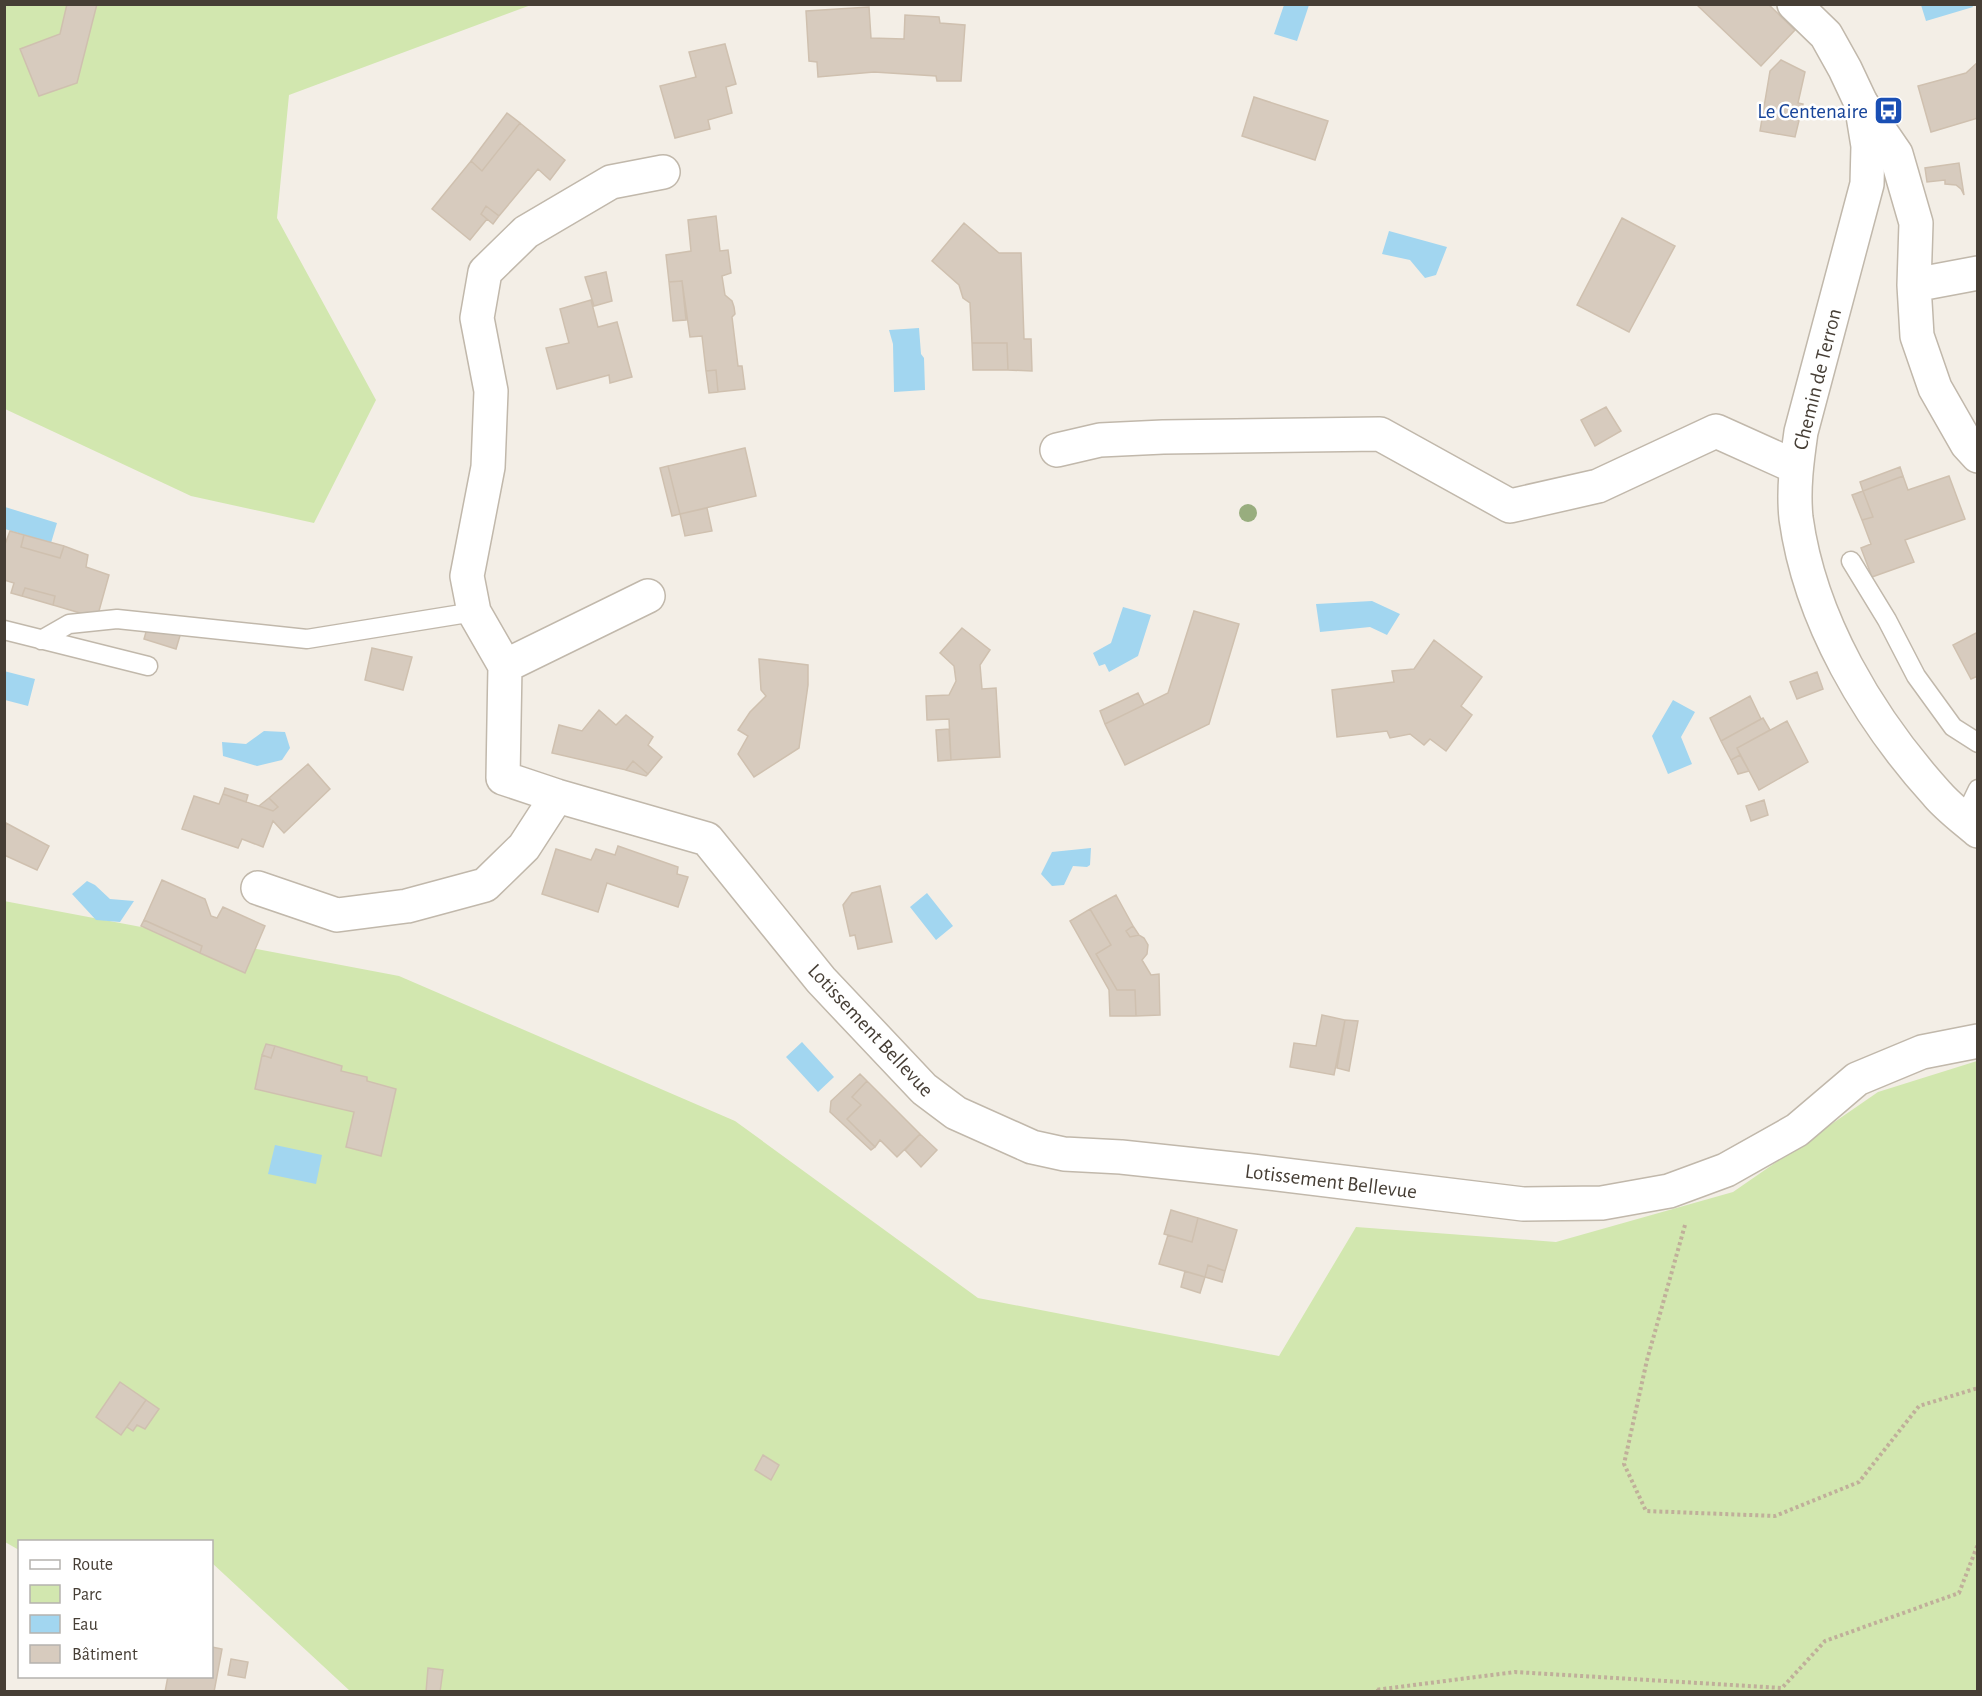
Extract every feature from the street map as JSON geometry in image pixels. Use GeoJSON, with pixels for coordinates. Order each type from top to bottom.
{"type":"FeatureCollection","features":[{"type":"Feature","properties":{"kind":"street","name":"Chemin de Terron"},"geometry":{"type":"LineString","coordinates":[[1794,4],[1826,34],[1845,69],[1860,104],[1868,146],[1867,184],[1801,432],[1796,467],[1796,516],[1805,566],[1840,655],[1868,702],[1901,751],[1938,796],[1971,825]]}},
{"type":"Feature","properties":{"kind":"street"},"geometry":{"type":"LineString","coordinates":[[1860,104],[1896,154],[1916,223],[1914,285],[1917,336],[1935,388],[1967,444],[1977,456]]}},
{"type":"Feature","properties":{"kind":"street"},"geometry":{"type":"LineString","coordinates":[[648,596],[505,666],[474,612],[467,576],[488,466],[491,392],[477,318],[485,273],[526,232],[611,182],[663,172]]}},
{"type":"Feature","properties":{"kind":"street"},"geometry":{"type":"LineString","coordinates":[[1914,285],[1977,273]]}},
{"type":"Feature","properties":{"kind":"street"},"geometry":{"type":"LineString","coordinates":[[1057,450],[1100,440],[1380,434],[1510,506],[1598,486],[1716,431],[1796,467]]}},
{"type":"Feature","properties":{"kind":"street","name":"Lotissement Bellevue"},"geometry":{"type":"LineString","coordinates":[[505,666],[503,778],[707,839],[821,980],[924,1089],[939,1103],[956,1113],[1032,1147],[1064,1154],[1121,1157],[1523,1204],[1602,1203],[1669,1191],[1726,1170],[1797,1130],[1857,1079],[1922,1052],[1977,1041]]}},
{"type":"Feature","properties":{"kind":"street"},"geometry":{"type":"LineString","coordinates":[[258,888],[337,915],[407,906],[485,885],[524,848],[557,796]]}},
{"type":"Feature","properties":{"kind":"lane"},"geometry":{"type":"LineString","coordinates":[[1851,561],[1887,620],[1916,676],[1953,727],[1977,743]]}},
{"type":"Feature","properties":{"kind":"lane"},"geometry":{"type":"LineString","coordinates":[[41,640],[69,624],[117,619],[307,639],[474,612]]}},
{"type":"Feature","properties":{"kind":"lane"},"geometry":{"type":"LineString","coordinates":[[4,630],[148,666]]}},
{"type":"Feature","properties":{"kind":"lane"},"geometry":{"type":"LineString","coordinates":[[1971,825],[1977,789]]}},
{"type":"Feature","properties":{"kind":"path"},"geometry":{"type":"LineString","coordinates":[[1697,1181],[1647,1359],[1624,1464],[1646,1511],[1775,1516],[1859,1482],[1920,1406],[1977,1388]]}},
{"type":"Feature","properties":{"kind":"path"},"geometry":{"type":"LineString","coordinates":[[1378,1692],[1375,1690],[1515,1672],[1782,1688],[1825,1641],[1959,1593],[1977,1544]]}},
{"type":"Feature","properties":{"kind":"green space"},"geometry":{"type":"Polygon","coordinates":[[[5,5],[531,5],[289,95],[277,218],[376,400],[314,523],[191,496],[5,409],[5,5]]]}},
{"type":"Feature","properties":{"kind":"green space"},"geometry":{"type":"Polygon","coordinates":[[[4,901],[399,976],[735,1121],[978,1298],[1279,1356],[1356,1227],[1556,1242],[1733,1192],[1878,1092],[1977,1061],[1977,1691],[350,1691],[213,1564],[213,1540],[18,1540],[18,1549],[5,1542],[4,901]]]}},
{"type":"Feature","properties":{"kind":"water"},"geometry":{"type":"Polygon","coordinates":[[[1284,5],[1309,5],[1297,41],[1274,34],[1284,5]]]}},
{"type":"Feature","properties":{"kind":"water"},"geometry":{"type":"Polygon","coordinates":[[[1921,5],[1972,5],[1973,7],[1926,21],[1921,5]]]}},
{"type":"Feature","properties":{"kind":"water"},"geometry":{"type":"Polygon","coordinates":[[[1389,231],[1447,247],[1436,275],[1425,278],[1410,260],[1382,254],[1389,231]]]}},
{"type":"Feature","properties":{"kind":"water"},"geometry":{"type":"Polygon","coordinates":[[[919,328],[921,354],[924,358],[925,390],[894,392],[893,344],[889,330],[919,328]]]}},
{"type":"Feature","properties":{"kind":"water"},"geometry":{"type":"Polygon","coordinates":[[[5,507],[57,523],[51,543],[5,529],[5,507]]]}},
{"type":"Feature","properties":{"kind":"water"},"geometry":{"type":"Polygon","coordinates":[[[1372,601],[1400,614],[1387,635],[1370,627],[1320,632],[1316,604],[1372,601]]]}},
{"type":"Feature","properties":{"kind":"water"},"geometry":{"type":"Polygon","coordinates":[[[1123,607],[1151,615],[1138,656],[1109,672],[1105,664],[1099,666],[1093,653],[1111,643],[1123,607]]]}},
{"type":"Feature","properties":{"kind":"water"},"geometry":{"type":"Polygon","coordinates":[[[4,671],[35,679],[28,706],[5,700],[4,671]]]}},
{"type":"Feature","properties":{"kind":"water"},"geometry":{"type":"Polygon","coordinates":[[[1673,700],[1695,712],[1681,737],[1692,764],[1668,774],[1652,736],[1673,700]]]}},
{"type":"Feature","properties":{"kind":"water"},"geometry":{"type":"Polygon","coordinates":[[[264,731],[285,732],[290,748],[282,760],[257,766],[223,756],[222,742],[246,744],[264,731]]]}},
{"type":"Feature","properties":{"kind":"water"},"geometry":{"type":"Polygon","coordinates":[[[1091,848],[1090,865],[1087,867],[1073,866],[1064,885],[1052,886],[1041,874],[1052,852],[1091,848]]]}},
{"type":"Feature","properties":{"kind":"water"},"geometry":{"type":"Polygon","coordinates":[[[87,881],[110,899],[134,901],[120,922],[96,920],[72,894],[87,881]]]}},
{"type":"Feature","properties":{"kind":"water"},"geometry":{"type":"Polygon","coordinates":[[[927,893],[953,926],[936,940],[910,907],[927,893]]]}},
{"type":"Feature","properties":{"kind":"water"},"geometry":{"type":"Polygon","coordinates":[[[802,1042],[834,1077],[818,1092],[786,1057],[802,1042]]]}},
{"type":"Feature","properties":{"kind":"water"},"geometry":{"type":"Polygon","coordinates":[[[275,1145],[322,1155],[316,1184],[268,1174],[275,1145]]]}},
{"type":"Feature","properties":{"kind":"building"},"geometry":{"type":"Polygon","coordinates":[[[67,4],[97,4],[77,83],[39,96],[20,49],[60,34],[67,4]]]}},
{"type":"Feature","properties":{"kind":"building"},"geometry":{"type":"Polygon","coordinates":[[[1696,4],[1768,4],[1795,30],[1761,66],[1696,4]]]}},
{"type":"Feature","properties":{"kind":"building"},"geometry":{"type":"Polygon","coordinates":[[[869,7],[871,38],[904,39],[905,15],[939,17],[940,23],[965,25],[961,81],[937,81],[936,76],[874,72],[818,77],[817,62],[809,61],[806,11],[869,7]]]}},
{"type":"Feature","properties":{"kind":"building"},"geometry":{"type":"Polygon","coordinates":[[[725,44],[736,84],[726,87],[732,113],[708,120],[710,129],[675,138],[660,86],[696,77],[689,52],[725,44]]]}},
{"type":"Feature","properties":{"kind":"building"},"geometry":{"type":"Polygon","coordinates":[[[1781,60],[1805,72],[1798,103],[1803,104],[1795,137],[1760,131],[1770,71],[1781,60]]]}},
{"type":"Feature","properties":{"kind":"building"},"geometry":{"type":"Polygon","coordinates":[[[1978,62],[1978,118],[1931,132],[1918,86],[1966,73],[1978,62]]]}},
{"type":"Feature","properties":{"kind":"building"},"geometry":{"type":"Polygon","coordinates":[[[1254,97],[1328,121],[1315,160],[1242,136],[1254,97]]]}},
{"type":"Feature","properties":{"kind":"building"},"geometry":{"type":"Polygon","coordinates":[[[507,113],[520,123],[482,171],[471,161],[507,113]]]}},
{"type":"Feature","properties":{"kind":"building"},"geometry":{"type":"Polygon","coordinates":[[[520,123],[565,160],[550,180],[538,169],[499,216],[486,206],[481,214],[487,219],[470,240],[432,209],[471,161],[482,171],[520,123]]]}},
{"type":"Feature","properties":{"kind":"building"},"geometry":{"type":"Polygon","coordinates":[[[1959,163],[1964,195],[1956,185],[1945,184],[1945,180],[1927,182],[1925,168],[1959,163]]]}},
{"type":"Feature","properties":{"kind":"building"},"geometry":{"type":"Polygon","coordinates":[[[486,206],[499,216],[493,224],[481,214],[486,206]]]}},
{"type":"Feature","properties":{"kind":"building"},"geometry":{"type":"Polygon","coordinates":[[[716,216],[720,251],[728,250],[731,273],[722,276],[725,295],[732,301],[734,307],[735,314],[732,317],[738,366],[742,366],[745,389],[718,392],[716,370],[706,371],[702,336],[690,337],[682,281],[669,282],[666,255],[691,251],[688,220],[716,216]]]}},
{"type":"Feature","properties":{"kind":"building"},"geometry":{"type":"Polygon","coordinates":[[[1622,218],[1675,246],[1629,332],[1577,305],[1622,218]]]}},
{"type":"Feature","properties":{"kind":"building"},"geometry":{"type":"Polygon","coordinates":[[[964,223],[999,253],[1021,253],[1024,339],[1031,339],[1032,371],[1008,370],[1007,343],[972,343],[970,303],[963,298],[959,285],[932,261],[964,223]]]}},
{"type":"Feature","properties":{"kind":"building"},"geometry":{"type":"Polygon","coordinates":[[[606,272],[612,301],[594,306],[585,277],[606,272]]]}},
{"type":"Feature","properties":{"kind":"building"},"geometry":{"type":"Polygon","coordinates":[[[682,281],[686,320],[673,321],[669,282],[682,281]]]}},
{"type":"Feature","properties":{"kind":"building"},"geometry":{"type":"Polygon","coordinates":[[[591,300],[598,327],[617,322],[632,377],[610,383],[609,375],[557,389],[546,348],[569,343],[560,309],[591,300]]]}},
{"type":"Feature","properties":{"kind":"building"},"geometry":{"type":"Polygon","coordinates":[[[972,343],[1007,343],[1008,370],[973,370],[972,343]]]}},
{"type":"Feature","properties":{"kind":"building"},"geometry":{"type":"Polygon","coordinates":[[[716,370],[718,392],[709,393],[706,371],[716,370]]]}},
{"type":"Feature","properties":{"kind":"building"},"geometry":{"type":"Polygon","coordinates":[[[1606,407],[1621,431],[1595,446],[1581,420],[1606,407]]]}},
{"type":"Feature","properties":{"kind":"building"},"geometry":{"type":"Polygon","coordinates":[[[745,448],[756,496],[680,514],[668,466],[745,448]]]}},
{"type":"Feature","properties":{"kind":"building"},"geometry":{"type":"Polygon","coordinates":[[[668,466],[680,514],[672,516],[660,468],[668,466]]]}},
{"type":"Feature","properties":{"kind":"building"},"geometry":{"type":"Polygon","coordinates":[[[1900,467],[1903,476],[1863,491],[1860,482],[1900,467]]]}},
{"type":"Feature","properties":{"kind":"building"},"geometry":{"type":"Polygon","coordinates":[[[1903,476],[1908,490],[1949,476],[1965,519],[1905,540],[1914,562],[1872,577],[1861,548],[1871,544],[1862,520],[1873,517],[1863,491],[1903,476]]]}},
{"type":"Feature","properties":{"kind":"building"},"geometry":{"type":"Polygon","coordinates":[[[1863,491],[1873,517],[1862,520],[1852,495],[1863,491]]]}},
{"type":"Feature","properties":{"kind":"building"},"geometry":{"type":"Polygon","coordinates":[[[707,508],[712,531],[685,536],[680,514],[707,508]]]}},
{"type":"Feature","properties":{"kind":"building"},"geometry":{"type":"Polygon","coordinates":[[[10,531],[24,535],[21,547],[60,558],[64,546],[88,555],[86,567],[109,575],[97,618],[53,605],[55,596],[25,588],[22,596],[11,593],[14,583],[4,580],[4,547],[10,531]]]}},
{"type":"Feature","properties":{"kind":"building"},"geometry":{"type":"Polygon","coordinates":[[[24,535],[64,546],[60,558],[21,547],[24,535]]]}},
{"type":"Feature","properties":{"kind":"building"},"geometry":{"type":"Polygon","coordinates":[[[25,588],[55,596],[53,605],[22,596],[25,588]]]}},
{"type":"Feature","properties":{"kind":"building"},"geometry":{"type":"Polygon","coordinates":[[[1194,611],[1239,624],[1209,724],[1125,765],[1105,724],[1168,693],[1194,611]]]}},
{"type":"Feature","properties":{"kind":"building"},"geometry":{"type":"Polygon","coordinates":[[[150,618],[182,629],[176,649],[144,639],[150,618]]]}},
{"type":"Feature","properties":{"kind":"building"},"geometry":{"type":"Polygon","coordinates":[[[962,628],[990,650],[980,665],[982,689],[996,688],[1000,757],[951,760],[949,719],[927,720],[926,696],[949,695],[956,681],[954,666],[940,653],[962,628]]]}},
{"type":"Feature","properties":{"kind":"building"},"geometry":{"type":"Polygon","coordinates":[[[1978,632],[1978,676],[1971,679],[1953,645],[1978,632]]]}},
{"type":"Feature","properties":{"kind":"building"},"geometry":{"type":"Polygon","coordinates":[[[1434,640],[1482,677],[1461,706],[1472,715],[1446,751],[1430,739],[1424,745],[1410,734],[1390,738],[1387,731],[1337,737],[1332,690],[1394,682],[1392,671],[1414,669],[1434,640]]]}},
{"type":"Feature","properties":{"kind":"building"},"geometry":{"type":"Polygon","coordinates":[[[372,648],[412,657],[403,690],[365,680],[372,648]]]}},
{"type":"Feature","properties":{"kind":"building"},"geometry":{"type":"Polygon","coordinates":[[[759,659],[808,665],[808,685],[799,748],[754,777],[738,754],[748,736],[738,730],[750,712],[766,696],[761,690],[759,659]]]}},
{"type":"Feature","properties":{"kind":"building"},"geometry":{"type":"Polygon","coordinates":[[[1817,672],[1823,689],[1797,699],[1790,682],[1817,672]]]}},
{"type":"Feature","properties":{"kind":"building"},"geometry":{"type":"Polygon","coordinates":[[[1138,693],[1144,705],[1105,724],[1100,711],[1138,693]]]}},
{"type":"Feature","properties":{"kind":"building"},"geometry":{"type":"Polygon","coordinates":[[[1750,696],[1761,719],[1721,741],[1710,718],[1750,696]]]}},
{"type":"Feature","properties":{"kind":"building"},"geometry":{"type":"Polygon","coordinates":[[[599,710],[616,725],[626,715],[653,737],[648,745],[662,757],[648,774],[633,761],[626,770],[552,753],[559,725],[582,731],[599,710]]]}},
{"type":"Feature","properties":{"kind":"building"},"geometry":{"type":"Polygon","coordinates":[[[1763,718],[1770,730],[1737,748],[1740,755],[1731,760],[1721,741],[1763,718]]]}},
{"type":"Feature","properties":{"kind":"building"},"geometry":{"type":"Polygon","coordinates":[[[1787,721],[1808,762],[1759,790],[1737,748],[1787,721]]]}},
{"type":"Feature","properties":{"kind":"building"},"geometry":{"type":"Polygon","coordinates":[[[949,729],[951,760],[938,761],[936,730],[949,729]]]}},
{"type":"Feature","properties":{"kind":"building"},"geometry":{"type":"Polygon","coordinates":[[[1740,755],[1749,771],[1738,774],[1731,760],[1740,755]]]}},
{"type":"Feature","properties":{"kind":"building"},"geometry":{"type":"Polygon","coordinates":[[[633,761],[648,774],[646,776],[626,770],[633,761]]]}},
{"type":"Feature","properties":{"kind":"building"},"geometry":{"type":"Polygon","coordinates":[[[308,764],[330,789],[284,833],[273,821],[263,847],[242,839],[238,848],[182,829],[194,796],[219,804],[223,794],[273,811],[278,807],[269,798],[308,764]]]}},
{"type":"Feature","properties":{"kind":"building"},"geometry":{"type":"Polygon","coordinates":[[[225,788],[248,795],[246,802],[223,794],[225,788]]]}},
{"type":"Feature","properties":{"kind":"building"},"geometry":{"type":"Polygon","coordinates":[[[269,798],[278,807],[273,811],[259,806],[269,798]]]}},
{"type":"Feature","properties":{"kind":"building"},"geometry":{"type":"Polygon","coordinates":[[[1764,800],[1768,815],[1751,821],[1746,806],[1764,800]]]}},
{"type":"Feature","properties":{"kind":"building"},"geometry":{"type":"Polygon","coordinates":[[[6,823],[49,846],[37,870],[4,855],[6,823]]]}},
{"type":"Feature","properties":{"kind":"building"},"geometry":{"type":"Polygon","coordinates":[[[618,846],[678,867],[677,874],[688,877],[678,907],[607,883],[598,912],[542,894],[556,849],[591,860],[596,849],[615,855],[618,846]]]}},
{"type":"Feature","properties":{"kind":"building"},"geometry":{"type":"Polygon","coordinates":[[[162,880],[205,899],[211,916],[217,918],[223,907],[265,926],[245,973],[200,953],[202,946],[144,920],[162,880]]]}},
{"type":"Feature","properties":{"kind":"building"},"geometry":{"type":"Polygon","coordinates":[[[880,886],[892,942],[858,949],[855,935],[850,936],[843,905],[852,893],[880,886]]]}},
{"type":"Feature","properties":{"kind":"building"},"geometry":{"type":"Polygon","coordinates":[[[1116,895],[1133,926],[1126,931],[1130,937],[1139,935],[1144,938],[1148,945],[1147,954],[1142,960],[1151,975],[1159,974],[1160,1015],[1136,1016],[1135,990],[1117,990],[1096,954],[1111,945],[1090,909],[1116,895]]]}},
{"type":"Feature","properties":{"kind":"building"},"geometry":{"type":"Polygon","coordinates":[[[1090,909],[1111,945],[1096,954],[1117,990],[1135,990],[1136,1016],[1110,1016],[1109,990],[1070,921],[1090,909]]]}},
{"type":"Feature","properties":{"kind":"building"},"geometry":{"type":"Polygon","coordinates":[[[144,920],[202,946],[200,953],[141,926],[144,920]]]}},
{"type":"Feature","properties":{"kind":"building"},"geometry":{"type":"Polygon","coordinates":[[[1133,926],[1139,935],[1130,937],[1126,931],[1133,926]]]}},
{"type":"Feature","properties":{"kind":"building"},"geometry":{"type":"Polygon","coordinates":[[[1322,1015],[1345,1020],[1334,1075],[1290,1067],[1294,1043],[1316,1046],[1322,1015]]]}},
{"type":"Feature","properties":{"kind":"building"},"geometry":{"type":"Polygon","coordinates":[[[1345,1020],[1358,1021],[1349,1071],[1337,1068],[1345,1020]]]}},
{"type":"Feature","properties":{"kind":"building"},"geometry":{"type":"Polygon","coordinates":[[[266,1044],[275,1046],[271,1058],[262,1055],[266,1044]]]}},
{"type":"Feature","properties":{"kind":"building"},"geometry":{"type":"Polygon","coordinates":[[[275,1046],[342,1066],[341,1071],[367,1077],[367,1081],[396,1089],[381,1156],[346,1147],[354,1112],[255,1089],[262,1055],[271,1058],[275,1046]]]}},
{"type":"Feature","properties":{"kind":"building"},"geometry":{"type":"Polygon","coordinates":[[[860,1074],[867,1081],[852,1097],[861,1105],[847,1119],[875,1147],[871,1150],[830,1112],[831,1101],[860,1074]]]}},
{"type":"Feature","properties":{"kind":"building"},"geometry":{"type":"Polygon","coordinates":[[[867,1081],[920,1134],[897,1157],[880,1140],[875,1147],[847,1119],[861,1105],[852,1097],[867,1081]]]}},
{"type":"Feature","properties":{"kind":"building"},"geometry":{"type":"Polygon","coordinates":[[[920,1134],[937,1150],[921,1167],[905,1150],[920,1134]]]}},
{"type":"Feature","properties":{"kind":"building"},"geometry":{"type":"Polygon","coordinates":[[[1171,1210],[1198,1218],[1192,1242],[1164,1234],[1171,1210]]]}},
{"type":"Feature","properties":{"kind":"building"},"geometry":{"type":"Polygon","coordinates":[[[1198,1218],[1237,1230],[1225,1271],[1208,1265],[1205,1277],[1159,1264],[1168,1235],[1192,1242],[1198,1218]]]}},
{"type":"Feature","properties":{"kind":"building"},"geometry":{"type":"Polygon","coordinates":[[[1208,1265],[1225,1271],[1222,1282],[1205,1277],[1208,1265]]]}},
{"type":"Feature","properties":{"kind":"building"},"geometry":{"type":"Polygon","coordinates":[[[1185,1271],[1205,1277],[1200,1293],[1181,1287],[1185,1271]]]}},
{"type":"Feature","properties":{"kind":"building"},"geometry":{"type":"Polygon","coordinates":[[[120,1382],[146,1400],[121,1435],[96,1417],[120,1382]]]}},
{"type":"Feature","properties":{"kind":"building"},"geometry":{"type":"Polygon","coordinates":[[[146,1400],[159,1409],[145,1429],[137,1425],[133,1431],[127,1427],[146,1400]]]}},
{"type":"Feature","properties":{"kind":"building"},"geometry":{"type":"Polygon","coordinates":[[[763,1455],[779,1465],[771,1480],[755,1470],[763,1455]]]}},
{"type":"Feature","properties":{"kind":"building"},"geometry":{"type":"Polygon","coordinates":[[[213,1647],[222,1649],[214,1692],[165,1692],[168,1678],[213,1678],[213,1647]]]}},
{"type":"Feature","properties":{"kind":"building"},"geometry":{"type":"Polygon","coordinates":[[[231,1659],[248,1662],[245,1678],[228,1675],[231,1659]]]}},
{"type":"Feature","properties":{"kind":"building"},"geometry":{"type":"Polygon","coordinates":[[[428,1668],[443,1670],[440,1692],[426,1692],[428,1668]]]}},
{"type":"Feature","properties":{"kind":"place","name":"Le Centenaire"},"geometry":{"type":"Point","coordinates":[1889,111]}}]}
